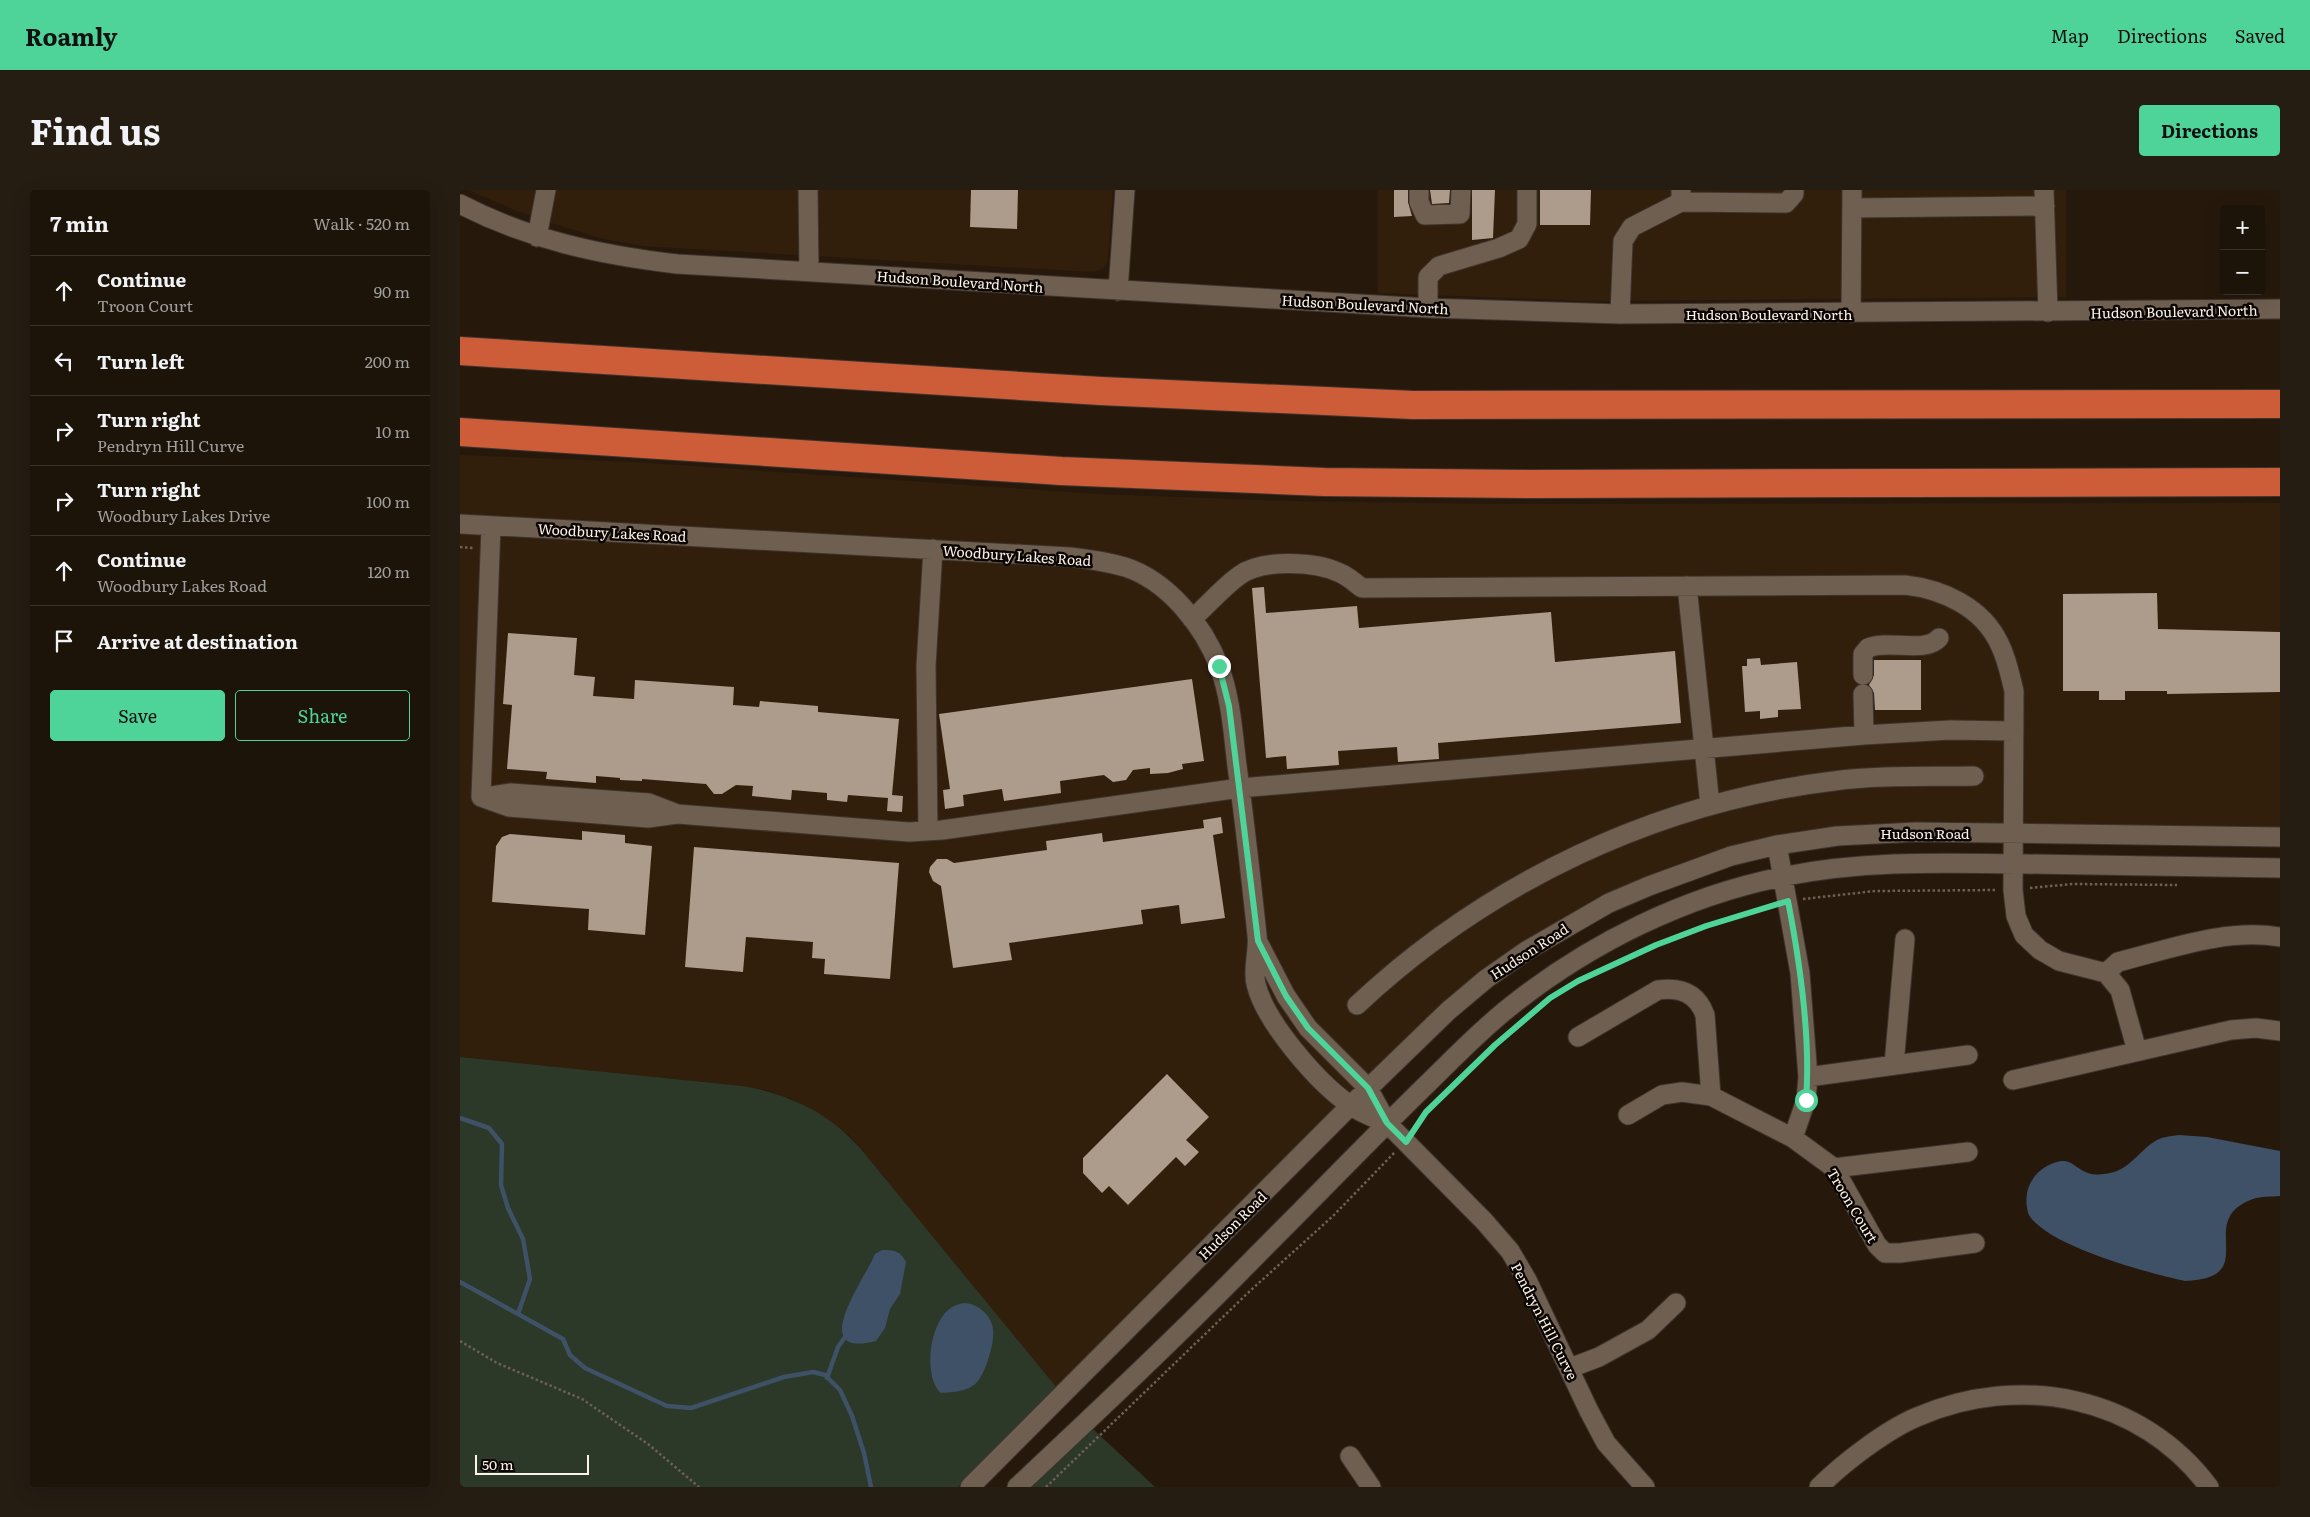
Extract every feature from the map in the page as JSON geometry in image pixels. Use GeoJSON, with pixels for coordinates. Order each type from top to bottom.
{"type":"FeatureCollection","features":[{"type":"Feature","properties":{"kind":"highway"},"geometry":{"type":"LineString","coordinates":[[460,350],[1101,391],[1413,405],[2280,404]]}},
{"type":"Feature","properties":{"kind":"highway"},"geometry":{"type":"LineString","coordinates":[[460,432],[1061,472],[1324,482],[1541,484],[2280,482]]}},
{"type":"Feature","properties":{"kind":"street"},"geometry":{"type":"LineString","coordinates":[[537,237],[546,190]]}},
{"type":"Feature","properties":{"kind":"street"},"geometry":{"type":"LineString","coordinates":[[808,190],[809,271]]}},
{"type":"Feature","properties":{"kind":"street"},"geometry":{"type":"LineString","coordinates":[[1118,291],[1125,190]]}},
{"type":"Feature","properties":{"kind":"street"},"geometry":{"type":"LineString","coordinates":[[1419,190],[1419,202],[1425,215],[1460,214],[1461,190]]}},
{"type":"Feature","properties":{"kind":"street"},"geometry":{"type":"LineString","coordinates":[[1428,308],[1428,277],[1439,266],[1499,248],[1519,239],[1527,224],[1527,190]]}},
{"type":"Feature","properties":{"kind":"street"},"geometry":{"type":"LineString","coordinates":[[1620,314],[1623,241],[1632,227],[1681,196],[1786,202],[1794,194],[1794,190]]}},
{"type":"Feature","properties":{"kind":"street"},"geometry":{"type":"LineString","coordinates":[[1852,313],[1852,199],[2045,198],[2048,312]]}},
{"type":"Feature","properties":{"kind":"street","name":"Hudson Boulevard North"},"geometry":{"type":"LineString","coordinates":[[460,204],[488,219],[537,237],[625,258],[678,264],[1118,291],[1428,308],[1620,314],[2280,309]]}},
{"type":"Feature","properties":{"kind":"street","name":"Woodbury Lakes Road"},"geometry":{"type":"LineString","coordinates":[[460,524],[1070,557],[1098,560],[1127,568],[1149,580],[1175,599],[1192,619],[1207,641],[1223,680],[1229,706],[1240,788],[1258,941],[1255,983],[1268,1012],[1286,1042],[1350,1106],[1387,1123]]}},
{"type":"Feature","properties":{"kind":"street"},"geometry":{"type":"LineString","coordinates":[[491,526],[481,797],[509,807],[648,818],[677,814],[898,832],[928,831],[1240,788],[1704,747],[1864,735],[1950,730],[2014,731]]}},
{"type":"Feature","properties":{"kind":"street"},"geometry":{"type":"LineString","coordinates":[[928,831],[926,666],[933,550]]}},
{"type":"Feature","properties":{"kind":"street"},"geometry":{"type":"LineString","coordinates":[[1192,619],[1241,575],[1262,566],[1313,565],[1340,572],[1362,588],[1904,585],[1924,587],[1944,594],[1968,608],[1999,641],[2008,664],[2014,691],[2013,890],[2016,916],[2024,935],[2040,950],[2059,961],[2106,973],[2120,990],[2137,1051]]}},
{"type":"Feature","properties":{"kind":"street"},"geometry":{"type":"LineString","coordinates":[[1687,586],[1710,805]]}},
{"type":"Feature","properties":{"kind":"street"},"geometry":{"type":"LineString","coordinates":[[1863,675],[1863,654],[1868,648],[1878,645],[1930,644],[1940,638]]}},
{"type":"Feature","properties":{"kind":"street"},"geometry":{"type":"LineString","coordinates":[[1863,694],[1864,735]]}},
{"type":"Feature","properties":{"kind":"street"},"geometry":{"type":"LineString","coordinates":[[1356,1005],[1416,953],[1455,925],[1531,879],[1626,834],[1710,805],[1751,795],[1835,781],[1974,776]]}},
{"type":"Feature","properties":{"kind":"street","name":"Hudson Road"},"geometry":{"type":"LineString","coordinates":[[970,1487],[1368,1088],[1448,1011],[1486,978],[1568,925],[1609,903],[1731,856],[1777,845],[1837,836],[1881,833],[2280,837]]}},
{"type":"Feature","properties":{"kind":"street"},"geometry":{"type":"LineString","coordinates":[[1777,845],[1800,974],[1808,1077],[1806,1100],[1793,1138]]}},
{"type":"Feature","properties":{"kind":"street","name":"Hudson Road"},"geometry":{"type":"LineString","coordinates":[[1016,1487],[1224,1289],[1387,1123],[1510,1006],[1584,956],[1668,912],[1732,889],[1782,876],[1838,867],[1884,863],[2280,868]]}},
{"type":"Feature","properties":{"kind":"street"},"geometry":{"type":"LineString","coordinates":[[2106,973],[2118,962],[2233,934],[2261,934],[2280,937]]}},
{"type":"Feature","properties":{"kind":"street"},"geometry":{"type":"LineString","coordinates":[[1894,1065],[1905,939]]}},
{"type":"Feature","properties":{"kind":"street"},"geometry":{"type":"LineString","coordinates":[[1258,941],[1286,996],[1308,1028],[1368,1088],[1387,1123]]}},
{"type":"Feature","properties":{"kind":"street"},"geometry":{"type":"LineString","coordinates":[[1578,1037],[1658,990],[1672,988],[1690,994],[1701,1005],[1705,1015],[1711,1096]]}},
{"type":"Feature","properties":{"kind":"street"},"geometry":{"type":"LineString","coordinates":[[2013,1080],[2231,1030],[2256,1028],[2280,1031]]}},
{"type":"Feature","properties":{"kind":"street"},"geometry":{"type":"LineString","coordinates":[[1808,1077],[1968,1055]]}},
{"type":"Feature","properties":{"kind":"street","name":"Troon Court"},"geometry":{"type":"LineString","coordinates":[[1628,1115],[1662,1095],[1682,1092],[1711,1096],[1793,1138],[1834,1168],[1877,1245],[1886,1252],[1900,1253],[1975,1243]]}},
{"type":"Feature","properties":{"kind":"street","name":"Pendryn Hill Curve"},"geometry":{"type":"LineString","coordinates":[[1387,1123],[1484,1221],[1510,1251],[1527,1280],[1606,1443],[1645,1487]]}},
{"type":"Feature","properties":{"kind":"street"},"geometry":{"type":"LineString","coordinates":[[1834,1168],[1968,1152]]}},
{"type":"Feature","properties":{"kind":"street"},"geometry":{"type":"LineString","coordinates":[[1570,1368],[1599,1357],[1648,1330],[1676,1304]]}},
{"type":"Feature","properties":{"kind":"street"},"geometry":{"type":"LineString","coordinates":[[1819,1487],[1875,1442],[1916,1417],[1969,1400],[2008,1394],[2048,1396],[2087,1403],[2129,1419],[2167,1442],[2198,1472],[2210,1487]]}},
{"type":"Feature","properties":{"kind":"street"},"geometry":{"type":"LineString","coordinates":[[1350,1456],[1372,1487]]}},
{"type":"Feature","properties":{"kind":"path"},"geometry":{"type":"LineString","coordinates":[[460,547],[466,548]]}},
{"type":"Feature","properties":{"kind":"path"},"geometry":{"type":"LineString","coordinates":[[1571,985],[1611,964],[1673,939],[1788,901],[1875,891],[2013,890],[2072,884],[2181,885]]}},
{"type":"Feature","properties":{"kind":"path"},"geometry":{"type":"LineString","coordinates":[[1046,1487],[1251,1290],[1333,1216],[1406,1142],[1426,1112],[1522,1021]]}},
{"type":"Feature","properties":{"kind":"path"},"geometry":{"type":"LineString","coordinates":[[460,1341],[497,1362],[582,1399],[648,1444],[699,1487]]}},
{"type":"Feature","properties":{"kind":"shaded area"},"geometry":{"type":"Polygon","coordinates":[[[469,190],[1113,190],[1108,260],[1103,269],[1093,272],[643,246],[604,239],[548,222],[469,190]]]}},
{"type":"Feature","properties":{"kind":"shaded area"},"geometry":{"type":"Polygon","coordinates":[[[1378,190],[2066,190],[2066,297],[1590,301],[1378,293],[1378,190]]]}},
{"type":"Feature","properties":{"kind":"shaded area"},"geometry":{"type":"Polygon","coordinates":[[[460,455],[633,462],[1097,494],[1282,501],[1490,504],[2280,503],[2280,837],[1881,833],[1692,870],[1486,979],[1062,1395],[850,1136],[792,1099],[766,1090],[743,1086],[460,1057],[460,455]]]}},
{"type":"Feature","properties":{"kind":"green space"},"geometry":{"type":"Polygon","coordinates":[[[460,1057],[743,1086],[776,1094],[807,1107],[835,1125],[860,1148],[1057,1388],[958,1487],[460,1487],[460,1057]]]}},
{"type":"Feature","properties":{"kind":"green space"},"geometry":{"type":"Polygon","coordinates":[[[1093,1429],[1155,1487],[1032,1487],[1093,1429]]]}},
{"type":"Feature","properties":{"kind":"water"},"geometry":{"type":"Polygon","coordinates":[[[2179,1135],[2207,1137],[2280,1151],[2280,1196],[2256,1198],[2236,1208],[2228,1220],[2225,1259],[2221,1270],[2208,1277],[2185,1281],[2149,1272],[2081,1249],[2043,1229],[2029,1216],[2027,1210],[2028,1189],[2043,1168],[2066,1161],[2091,1174],[2111,1173],[2126,1166],[2157,1140],[2179,1135]]]}},
{"type":"Feature","properties":{"kind":"water"},"geometry":{"type":"Polygon","coordinates":[[[882,1250],[897,1252],[902,1255],[906,1262],[900,1294],[890,1309],[885,1328],[876,1341],[855,1343],[845,1338],[842,1327],[846,1313],[875,1254],[882,1250]]]}},
{"type":"Feature","properties":{"kind":"water"},"geometry":{"type":"Polygon","coordinates":[[[963,1303],[978,1307],[986,1314],[993,1329],[991,1349],[984,1370],[974,1385],[961,1391],[941,1393],[935,1385],[930,1362],[934,1335],[944,1314],[953,1306],[963,1303]]]}},
{"type":"Feature","properties":{"kind":"building"},"geometry":{"type":"Polygon","coordinates":[[[971,190],[1018,190],[1017,229],[970,227],[971,190]]]}},
{"type":"Feature","properties":{"kind":"building"},"geometry":{"type":"Polygon","coordinates":[[[1394,190],[1408,190],[1408,202],[1412,216],[1394,217],[1394,190]]]}},
{"type":"Feature","properties":{"kind":"building"},"geometry":{"type":"Polygon","coordinates":[[[1430,190],[1450,190],[1449,203],[1432,204],[1430,190]]]}},
{"type":"Feature","properties":{"kind":"building"},"geometry":{"type":"Polygon","coordinates":[[[1472,190],[1495,190],[1493,238],[1472,240],[1472,190]]]}},
{"type":"Feature","properties":{"kind":"building"},"geometry":{"type":"Polygon","coordinates":[[[1540,190],[1591,190],[1590,225],[1540,225],[1540,190]]]}},
{"type":"Feature","properties":{"kind":"building"},"geometry":{"type":"Polygon","coordinates":[[[1264,587],[1266,613],[1357,606],[1359,628],[1551,612],[1555,662],[1675,651],[1681,723],[1438,743],[1439,759],[1398,762],[1397,747],[1338,751],[1339,765],[1287,769],[1286,756],[1266,758],[1252,588],[1264,587]]]}},
{"type":"Feature","properties":{"kind":"building"},"geometry":{"type":"Polygon","coordinates":[[[2157,593],[2158,629],[2280,632],[2280,692],[2167,694],[2167,691],[2125,691],[2125,700],[2099,700],[2099,691],[2063,691],[2063,594],[2157,593]]]}},
{"type":"Feature","properties":{"kind":"building"},"geometry":{"type":"Polygon","coordinates":[[[508,633],[577,638],[574,675],[595,677],[593,696],[634,699],[635,680],[734,687],[733,705],[759,707],[760,701],[818,706],[818,712],[899,719],[892,795],[903,796],[902,812],[887,811],[888,798],[848,795],[847,802],[827,800],[827,793],[792,790],[791,800],[752,796],[753,786],[736,785],[722,794],[714,794],[706,784],[642,779],[642,781],[620,780],[620,778],[596,776],[596,783],[546,779],[547,772],[507,769],[512,705],[503,704],[508,633]]]}},
{"type":"Feature","properties":{"kind":"building"},"geometry":{"type":"Polygon","coordinates":[[[1760,658],[1761,665],[1797,662],[1801,709],[1778,710],[1778,717],[1760,719],[1760,711],[1745,712],[1742,666],[1747,666],[1747,659],[1760,658]]]}},
{"type":"Feature","properties":{"kind":"building"},"geometry":{"type":"Polygon","coordinates":[[[1874,660],[1921,660],[1921,710],[1875,710],[1874,693],[1869,685],[1874,675],[1874,660]]]}},
{"type":"Feature","properties":{"kind":"building"},"geometry":{"type":"Polygon","coordinates":[[[1192,679],[1204,761],[1182,764],[1183,769],[1168,773],[1150,774],[1150,768],[1133,770],[1126,780],[1113,782],[1104,775],[1060,781],[1061,793],[1004,801],[1002,789],[963,795],[964,806],[945,809],[943,790],[950,789],[939,714],[1192,679]]]}},
{"type":"Feature","properties":{"kind":"building"},"geometry":{"type":"Polygon","coordinates":[[[1221,817],[1223,833],[1213,835],[1225,918],[1181,924],[1179,905],[1141,910],[1143,924],[1009,943],[1012,960],[953,968],[941,886],[933,881],[929,872],[930,867],[937,859],[947,859],[954,863],[1047,850],[1046,841],[1102,833],[1103,842],[1204,828],[1203,820],[1221,817]]]}},
{"type":"Feature","properties":{"kind":"building"},"geometry":{"type":"Polygon","coordinates":[[[582,831],[625,835],[625,843],[652,846],[645,935],[588,930],[589,909],[492,902],[496,846],[502,837],[510,834],[582,840],[582,831]]]}},
{"type":"Feature","properties":{"kind":"building"},"geometry":{"type":"Polygon","coordinates":[[[694,847],[899,863],[890,979],[824,974],[825,959],[812,958],[813,942],[746,937],[743,972],[685,967],[694,847]]]}},
{"type":"Feature","properties":{"kind":"building"},"geometry":{"type":"Polygon","coordinates":[[[1167,1074],[1209,1117],[1186,1140],[1199,1152],[1185,1166],[1176,1157],[1128,1205],[1109,1186],[1102,1193],[1083,1173],[1083,1158],[1167,1074]]]}},
{"type":"Feature","properties":{"kind":"waterway"},"geometry":{"type":"LineString","coordinates":[[460,1118],[489,1128],[502,1144],[501,1185],[508,1208],[523,1239],[530,1279],[518,1314],[563,1339],[570,1355],[585,1368],[667,1406],[691,1408],[784,1377],[813,1372],[825,1375],[840,1390],[852,1416],[864,1453],[871,1487]]}},
{"type":"Feature","properties":{"kind":"waterway"},"geometry":{"type":"LineString","coordinates":[[460,1282],[518,1314]]}},
{"type":"Feature","properties":{"kind":"waterway"},"geometry":{"type":"LineString","coordinates":[[827,1378],[838,1347],[845,1337]]}},
{"type":"Feature","properties":{"kind":"route"},"geometry":{"type":"LineString","coordinates":[[1219,666],[1229,706],[1258,941],[1286,996],[1308,1028],[1368,1088],[1387,1123],[1406,1142],[1426,1112],[1495,1045],[1550,998],[1611,964],[1656,945],[1706,926],[1788,901],[1800,974],[1808,1077],[1806,1100]]}}]}
